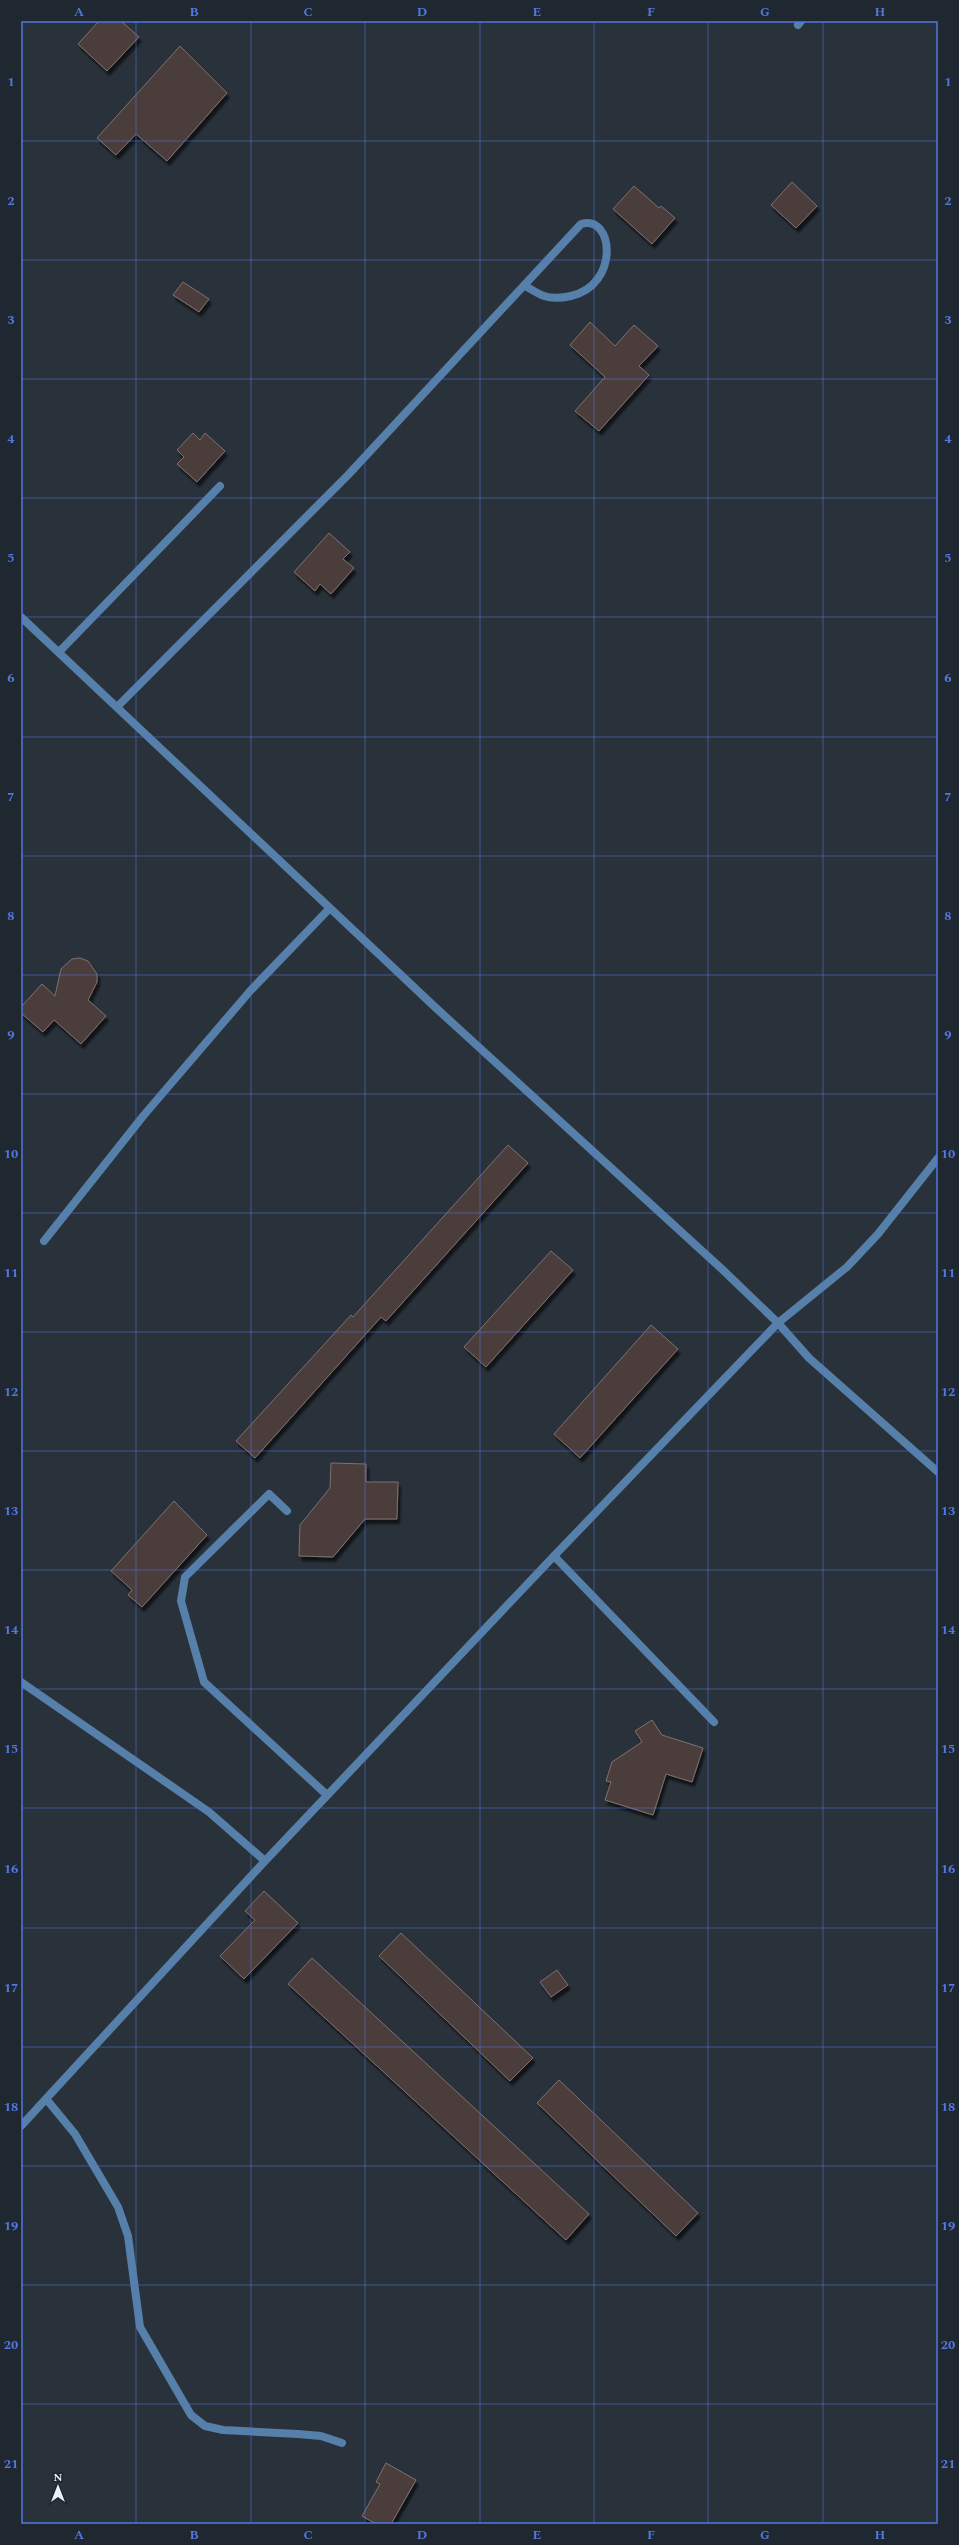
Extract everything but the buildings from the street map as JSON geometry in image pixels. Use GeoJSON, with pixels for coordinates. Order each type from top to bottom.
{"type":"FeatureCollection","features":[{"type":"Feature","properties":{"kind":"street"},"geometry":{"type":"LineString","coordinates":[[117,707],[348,475],[581,224],[588,222],[596,225],[603,234],[607,249],[606,262],[598,281],[577,295],[560,298],[544,296],[525,286]]}},
{"type":"Feature","properties":{"kind":"street"},"geometry":{"type":"LineString","coordinates":[[59,652],[220,486]]}},
{"type":"Feature","properties":{"kind":"street"},"geometry":{"type":"LineString","coordinates":[[21,616],[436,1008],[663,1214],[778,1323],[809,1358],[938,1472]]}},
{"type":"Feature","properties":{"kind":"street"},"geometry":{"type":"LineString","coordinates":[[44,1241],[144,1115],[235,1008],[330,908]]}},
{"type":"Feature","properties":{"kind":"street"},"geometry":{"type":"LineString","coordinates":[[21,2126],[47,2100],[328,1795],[554,1556],[778,1323],[847,1267],[878,1234],[938,1158]]}},
{"type":"Feature","properties":{"kind":"street"},"geometry":{"type":"LineString","coordinates":[[287,1511],[269,1494],[185,1577],[181,1601],[204,1682],[328,1795]]}},
{"type":"Feature","properties":{"kind":"street"},"geometry":{"type":"LineString","coordinates":[[554,1556],[714,1722]]}},
{"type":"Feature","properties":{"kind":"street"},"geometry":{"type":"LineString","coordinates":[[21,1682],[209,1812],[265,1862]]}},
{"type":"Feature","properties":{"kind":"street"},"geometry":{"type":"LineString","coordinates":[[47,2100],[75,2134],[118,2207],[128,2236],[140,2327],[191,2415],[205,2426],[223,2430],[321,2436],[342,2443]]}}]}
